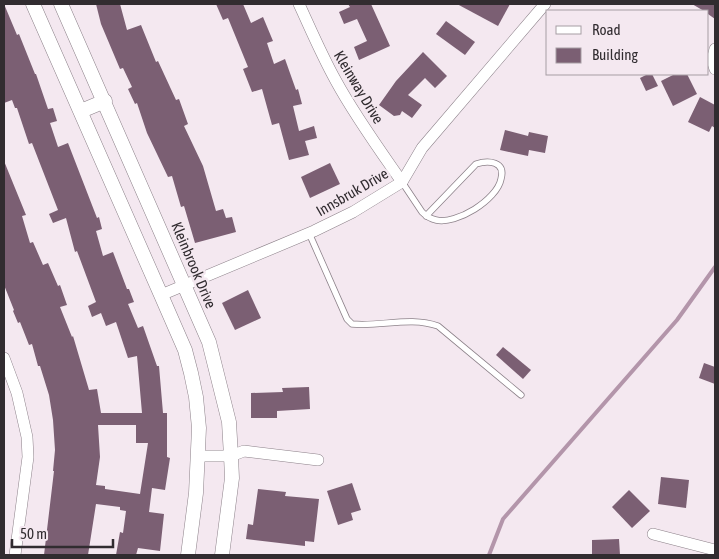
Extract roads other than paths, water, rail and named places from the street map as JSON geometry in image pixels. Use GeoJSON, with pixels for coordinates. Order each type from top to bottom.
{"type":"FeatureCollection","features":[{"type":"Feature","properties":{"kind":"street"},"geometry":{"type":"LineString","coordinates":[[33,4],[185,350],[196,397],[199,428],[196,456],[196,493],[188,555]]}},
{"type":"Feature","properties":{"kind":"street","name":"Kleinbrook Drive"},"geometry":{"type":"LineString","coordinates":[[61,4],[209,342],[229,422],[232,478],[222,555]]}},
{"type":"Feature","properties":{"kind":"street","name":"Kleinway Drive"},"geometry":{"type":"LineString","coordinates":[[300,4],[318,47],[336,82],[402,182]]}},
{"type":"Feature","properties":{"kind":"street","name":"Innsbruk Drive"},"geometry":{"type":"LineString","coordinates":[[162,295],[309,233],[353,212],[402,182],[422,148],[545,4]]}},
{"type":"Feature","properties":{"kind":"street"},"geometry":{"type":"LineString","coordinates":[[715,49],[712,60],[715,69]]}},
{"type":"Feature","properties":{"kind":"street"},"geometry":{"type":"LineString","coordinates":[[81,111],[105,101]]}},
{"type":"Feature","properties":{"kind":"street"},"geometry":{"type":"LineString","coordinates":[[4,358],[17,393],[27,437],[28,457],[15,555]]}},
{"type":"Feature","properties":{"kind":"street"},"geometry":{"type":"LineString","coordinates":[[196,456],[231,456],[244,451],[318,460]]}},
{"type":"Feature","properties":{"kind":"street"},"geometry":{"type":"LineString","coordinates":[[654,534],[715,550]]}},
{"type":"Feature","properties":{"kind":"lane"},"geometry":{"type":"LineString","coordinates":[[402,182],[426,216],[436,220],[447,220],[472,211],[494,192],[501,180],[499,166],[493,162],[485,161],[476,164],[426,216]]}},
{"type":"Feature","properties":{"kind":"lane"},"geometry":{"type":"LineString","coordinates":[[309,233],[347,319],[352,324],[366,326],[427,322],[438,326],[521,395]]}},
{"type":"Feature","properties":{"kind":"waterway"},"geometry":{"type":"LineString","coordinates":[[489,555],[503,519],[677,320],[715,267]]}}]}
